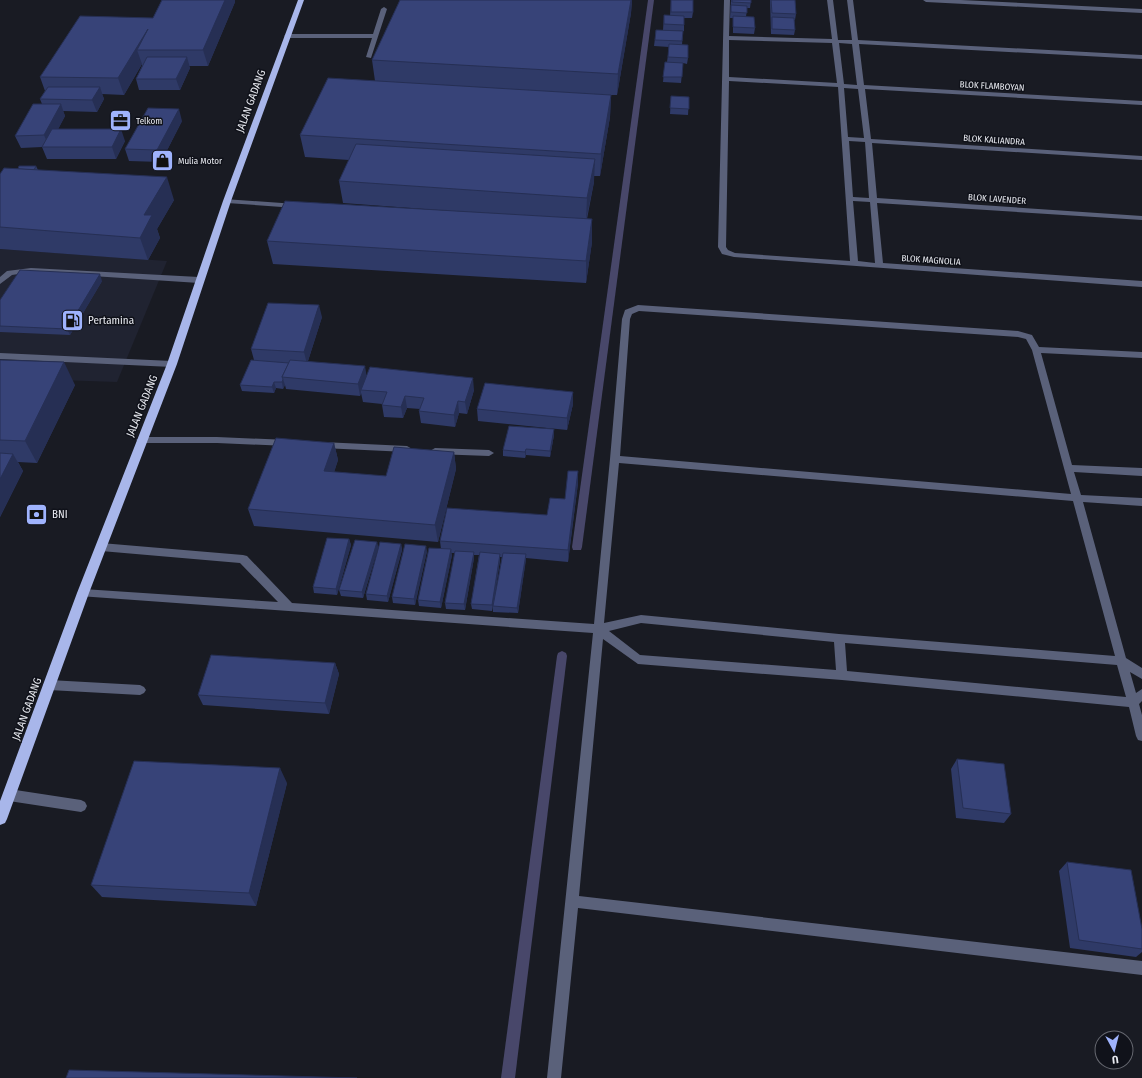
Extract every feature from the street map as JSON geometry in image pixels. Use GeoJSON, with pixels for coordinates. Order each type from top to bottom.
{"type":"FeatureCollection","features":[{"type":"Feature","properties":{"kind":"highway","name":"JALAN GADANG"},"geometry":{"type":"LineString","coordinates":[[0,819],[83,593],[141,440],[172,364],[199,280],[301,0]]}},
{"type":"Feature","properties":{"kind":"street"},"geometry":{"type":"LineString","coordinates":[[726,79],[727,0]]}},
{"type":"Feature","properties":{"kind":"street"},"geometry":{"type":"LineString","coordinates":[[830,0],[841,86],[854,264]]}},
{"type":"Feature","properties":{"kind":"street"},"geometry":{"type":"LineString","coordinates":[[850,0],[868,141],[879,266]]}},
{"type":"Feature","properties":{"kind":"street"},"geometry":{"type":"LineString","coordinates":[[926,0],[1142,11]]}},
{"type":"Feature","properties":{"kind":"street"},"geometry":{"type":"LineString","coordinates":[[369,57],[384,9]]}},
{"type":"Feature","properties":{"kind":"street"},"geometry":{"type":"LineString","coordinates":[[287,36],[375,36]]}},
{"type":"Feature","properties":{"kind":"street"},"geometry":{"type":"LineString","coordinates":[[726,38],[836,41],[1142,57]]}},
{"type":"Feature","properties":{"kind":"street","name":"BLOK FLAMBOYAN"},"geometry":{"type":"LineString","coordinates":[[726,79],[1142,103]]}},
{"type":"Feature","properties":{"kind":"street","name":"BLOK MAGNOLIA"},"geometry":{"type":"LineString","coordinates":[[726,79],[722,246],[725,252],[734,255],[1142,284]]}},
{"type":"Feature","properties":{"kind":"street","name":"BLOK KALIANDRA"},"geometry":{"type":"LineString","coordinates":[[845,139],[1142,158]]}},
{"type":"Feature","properties":{"kind":"street","name":"BLOK LAVENDER"},"geometry":{"type":"LineString","coordinates":[[850,199],[1142,218]]}},
{"type":"Feature","properties":{"kind":"street"},"geometry":{"type":"LineString","coordinates":[[227,202],[305,206]]}},
{"type":"Feature","properties":{"kind":"street"},"geometry":{"type":"LineString","coordinates":[[0,281],[10,273],[31,270],[199,280]]}},
{"type":"Feature","properties":{"kind":"street"},"geometry":{"type":"LineString","coordinates":[[554,1078],[615,459],[626,319],[628,312],[638,308],[1018,334],[1028,337],[1036,350],[1142,736]]}},
{"type":"Feature","properties":{"kind":"street"},"geometry":{"type":"LineString","coordinates":[[1036,350],[1142,355]]}},
{"type":"Feature","properties":{"kind":"street"},"geometry":{"type":"LineString","coordinates":[[0,356],[172,364]]}},
{"type":"Feature","properties":{"kind":"street"},"geometry":{"type":"LineString","coordinates":[[141,440],[217,440],[295,444]]}},
{"type":"Feature","properties":{"kind":"street"},"geometry":{"type":"LineString","coordinates":[[310,444],[489,453]]}},
{"type":"Feature","properties":{"kind":"street"},"geometry":{"type":"LineString","coordinates":[[615,459],[1077,498],[1142,502]]}},
{"type":"Feature","properties":{"kind":"street"},"geometry":{"type":"LineString","coordinates":[[1068,468],[1142,472]]}},
{"type":"Feature","properties":{"kind":"street"},"geometry":{"type":"LineString","coordinates":[[101,547],[243,559],[290,608]]}},
{"type":"Feature","properties":{"kind":"street"},"geometry":{"type":"LineString","coordinates":[[83,593],[598,629],[641,619],[839,638],[1122,661],[1142,674]]}},
{"type":"Feature","properties":{"kind":"street"},"geometry":{"type":"LineString","coordinates":[[598,629],[638,659],[842,675],[1133,703]]}},
{"type":"Feature","properties":{"kind":"street"},"geometry":{"type":"LineString","coordinates":[[839,638],[842,675]]}},
{"type":"Feature","properties":{"kind":"street"},"geometry":{"type":"LineString","coordinates":[[49,685],[140,690]]}},
{"type":"Feature","properties":{"kind":"street"},"geometry":{"type":"LineString","coordinates":[[1133,703],[1142,694]]}},
{"type":"Feature","properties":{"kind":"street"},"geometry":{"type":"LineString","coordinates":[[9,795],[81,806]]}},
{"type":"Feature","properties":{"kind":"street"},"geometry":{"type":"LineString","coordinates":[[572,901],[1142,968]]}},
{"type":"Feature","properties":{"kind":"shaded area","name":"Pertamina"},"geometry":{"type":"Polygon","coordinates":[[[0,249],[167,261],[117,382],[0,378],[0,249]]]}},
{"type":"Feature","properties":{"kind":"building"},"geometry":{"type":"Polygon","coordinates":[[[162,0],[225,0],[203,50],[137,50],[148,29],[118,78],[40,77],[80,16],[153,18],[162,0]]]}},
{"type":"Feature","properties":{"kind":"building"},"geometry":{"type":"Polygon","coordinates":[[[400,0],[631,0],[618,74],[372,60],[400,0]]]}},
{"type":"Feature","properties":{"kind":"building"},"geometry":{"type":"Polygon","coordinates":[[[671,0],[693,0],[693,12],[671,12],[671,0]]]}},
{"type":"Feature","properties":{"kind":"building"},"geometry":{"type":"Polygon","coordinates":[[[732,0],[751,0],[751,3],[732,2],[732,0]]]}},
{"type":"Feature","properties":{"kind":"building"},"geometry":{"type":"Polygon","coordinates":[[[771,0],[795,0],[796,14],[772,13],[771,0]]]}},
{"type":"Feature","properties":{"kind":"building"},"geometry":{"type":"Polygon","coordinates":[[[731,5],[747,6],[747,13],[731,12],[731,5]]]}},
{"type":"Feature","properties":{"kind":"building"},"geometry":{"type":"Polygon","coordinates":[[[664,15],[684,16],[684,25],[664,24],[664,15]]]}},
{"type":"Feature","properties":{"kind":"building"},"geometry":{"type":"Polygon","coordinates":[[[733,16],[754,17],[755,28],[733,27],[733,16]]]}},
{"type":"Feature","properties":{"kind":"building"},"geometry":{"type":"Polygon","coordinates":[[[772,17],[794,18],[795,30],[772,29],[772,17]]]}},
{"type":"Feature","properties":{"kind":"building"},"geometry":{"type":"Polygon","coordinates":[[[656,30],[683,31],[682,41],[655,40],[656,30]]]}},
{"type":"Feature","properties":{"kind":"building"},"geometry":{"type":"Polygon","coordinates":[[[669,44],[688,45],[688,58],[668,57],[669,44]]]}},
{"type":"Feature","properties":{"kind":"building"},"geometry":{"type":"Polygon","coordinates":[[[147,57],[187,57],[176,79],[136,79],[147,57]]]}},
{"type":"Feature","properties":{"kind":"building"},"geometry":{"type":"Polygon","coordinates":[[[665,62],[683,63],[682,77],[663,77],[665,62]]]}},
{"type":"Feature","properties":{"kind":"building"},"geometry":{"type":"Polygon","coordinates":[[[328,78],[611,95],[601,154],[300,135],[328,78]]]}},
{"type":"Feature","properties":{"kind":"building"},"geometry":{"type":"Polygon","coordinates":[[[48,87],[100,87],[92,100],[40,99],[48,87]]]}},
{"type":"Feature","properties":{"kind":"building"},"geometry":{"type":"Polygon","coordinates":[[[671,96],[689,97],[689,109],[670,108],[671,96]]]}},
{"type":"Feature","properties":{"kind":"building"},"geometry":{"type":"Polygon","coordinates":[[[33,104],[61,104],[44,135],[15,136],[33,104]]]}},
{"type":"Feature","properties":{"kind":"building"},"geometry":{"type":"Polygon","coordinates":[[[148,108],[179,109],[157,150],[125,149],[148,108]]]}},
{"type":"Feature","properties":{"kind":"building"},"geometry":{"type":"Polygon","coordinates":[[[52,129],[121,129],[112,147],[42,147],[52,129]]]}},
{"type":"Feature","properties":{"kind":"building"},"geometry":{"type":"Polygon","coordinates":[[[356,144],[595,159],[587,198],[339,181],[356,144]]]}},
{"type":"Feature","properties":{"kind":"building"},"geometry":{"type":"Polygon","coordinates":[[[19,166],[36,166],[34,170],[18,169],[19,166]]]}},
{"type":"Feature","properties":{"kind":"building"},"geometry":{"type":"Polygon","coordinates":[[[4,168],[167,177],[144,215],[152,215],[140,238],[0,227],[0,174],[4,168]]]}},
{"type":"Feature","properties":{"kind":"building"},"geometry":{"type":"Polygon","coordinates":[[[285,201],[592,219],[586,261],[267,241],[285,201]]]}},
{"type":"Feature","properties":{"kind":"building"},"geometry":{"type":"Polygon","coordinates":[[[20,270],[100,274],[67,329],[0,326],[0,300],[20,270]]]}},
{"type":"Feature","properties":{"kind":"building"},"geometry":{"type":"Polygon","coordinates":[[[268,303],[319,305],[304,352],[251,349],[268,303]]]}},
{"type":"Feature","properties":{"kind":"building"},"geometry":{"type":"Polygon","coordinates":[[[0,360],[64,362],[25,441],[0,440],[0,360]]]}},
{"type":"Feature","properties":{"kind":"building"},"geometry":{"type":"Polygon","coordinates":[[[251,360],[289,363],[282,377],[282,382],[274,382],[272,387],[240,385],[251,360]]]}},
{"type":"Feature","properties":{"kind":"building"},"geometry":{"type":"Polygon","coordinates":[[[290,360],[365,366],[358,384],[282,377],[290,360]]]}},
{"type":"Feature","properties":{"kind":"building"},"geometry":{"type":"Polygon","coordinates":[[[370,367],[473,378],[465,402],[458,401],[454,415],[419,411],[424,398],[405,396],[401,407],[382,405],[387,392],[361,390],[370,367]]]}},
{"type":"Feature","properties":{"kind":"building"},"geometry":{"type":"Polygon","coordinates":[[[485,383],[573,392],[567,418],[477,409],[485,383]]]}},
{"type":"Feature","properties":{"kind":"building"},"geometry":{"type":"Polygon","coordinates":[[[509,426],[554,429],[550,451],[526,449],[525,452],[503,450],[509,426]]]}},
{"type":"Feature","properties":{"kind":"building"},"geometry":{"type":"Polygon","coordinates":[[[276,438],[334,443],[324,471],[386,476],[394,447],[454,452],[435,525],[248,509],[276,438]]]}},
{"type":"Feature","properties":{"kind":"building"},"geometry":{"type":"Polygon","coordinates":[[[0,453],[13,454],[0,479],[0,453]]]}},
{"type":"Feature","properties":{"kind":"building"},"geometry":{"type":"Polygon","coordinates":[[[568,471],[578,471],[568,550],[440,541],[447,508],[547,515],[550,498],[565,499],[568,471]]]}},
{"type":"Feature","properties":{"kind":"building"},"geometry":{"type":"Polygon","coordinates":[[[327,538],[349,539],[336,589],[313,587],[327,538]]]}},
{"type":"Feature","properties":{"kind":"building"},"geometry":{"type":"Polygon","coordinates":[[[355,540],[377,542],[362,592],[339,590],[355,540]]]}},
{"type":"Feature","properties":{"kind":"building"},"geometry":{"type":"Polygon","coordinates":[[[380,542],[401,544],[387,596],[366,594],[380,542]]]}},
{"type":"Feature","properties":{"kind":"building"},"geometry":{"type":"Polygon","coordinates":[[[405,544],[426,546],[414,599],[392,597],[405,544]]]}},
{"type":"Feature","properties":{"kind":"building"},"geometry":{"type":"Polygon","coordinates":[[[429,548],[451,549],[440,602],[418,600],[429,548]]]}},
{"type":"Feature","properties":{"kind":"building"},"geometry":{"type":"Polygon","coordinates":[[[455,551],[474,552],[464,604],[445,603],[455,551]]]}},
{"type":"Feature","properties":{"kind":"building"},"geometry":{"type":"Polygon","coordinates":[[[480,552],[500,554],[492,605],[471,604],[480,552]]]}},
{"type":"Feature","properties":{"kind":"building"},"geometry":{"type":"Polygon","coordinates":[[[503,553],[526,554],[517,608],[493,606],[503,553]]]}},
{"type":"Feature","properties":{"kind":"building"},"geometry":{"type":"Polygon","coordinates":[[[211,655],[335,663],[325,703],[198,695],[211,655]]]}},
{"type":"Feature","properties":{"kind":"building"},"geometry":{"type":"Polygon","coordinates":[[[957,759],[1004,764],[1011,814],[963,808],[957,759]]]}},
{"type":"Feature","properties":{"kind":"building"},"geometry":{"type":"Polygon","coordinates":[[[134,761],[280,768],[249,893],[91,885],[134,761]]]}},
{"type":"Feature","properties":{"kind":"building"},"geometry":{"type":"Polygon","coordinates":[[[1067,862],[1131,870],[1142,929],[1142,949],[1079,940],[1067,862]]]}},
{"type":"Feature","properties":{"kind":"building"},"geometry":{"type":"Polygon","coordinates":[[[69,1070],[357,1078],[66,1078],[69,1070]]]}},
{"type":"Feature","properties":{"kind":"waterway"},"geometry":{"type":"LineString","coordinates":[[577,547],[651,0]]}},
{"type":"Feature","properties":{"kind":"waterway"},"geometry":{"type":"LineString","coordinates":[[508,1078],[562,656]]}},
{"type":"Feature","properties":{"kind":"place","name":"Telkom"},"geometry":{"type":"Point","coordinates":[120,121]}},
{"type":"Feature","properties":{"kind":"place","name":"Mulia Motor"},"geometry":{"type":"Point","coordinates":[162,161]}},
{"type":"Feature","properties":{"kind":"place","name":"Pertamina"},"geometry":{"type":"Point","coordinates":[72,320]}},
{"type":"Feature","properties":{"kind":"place","name":"BNI"},"geometry":{"type":"Point","coordinates":[36,514]}}]}
